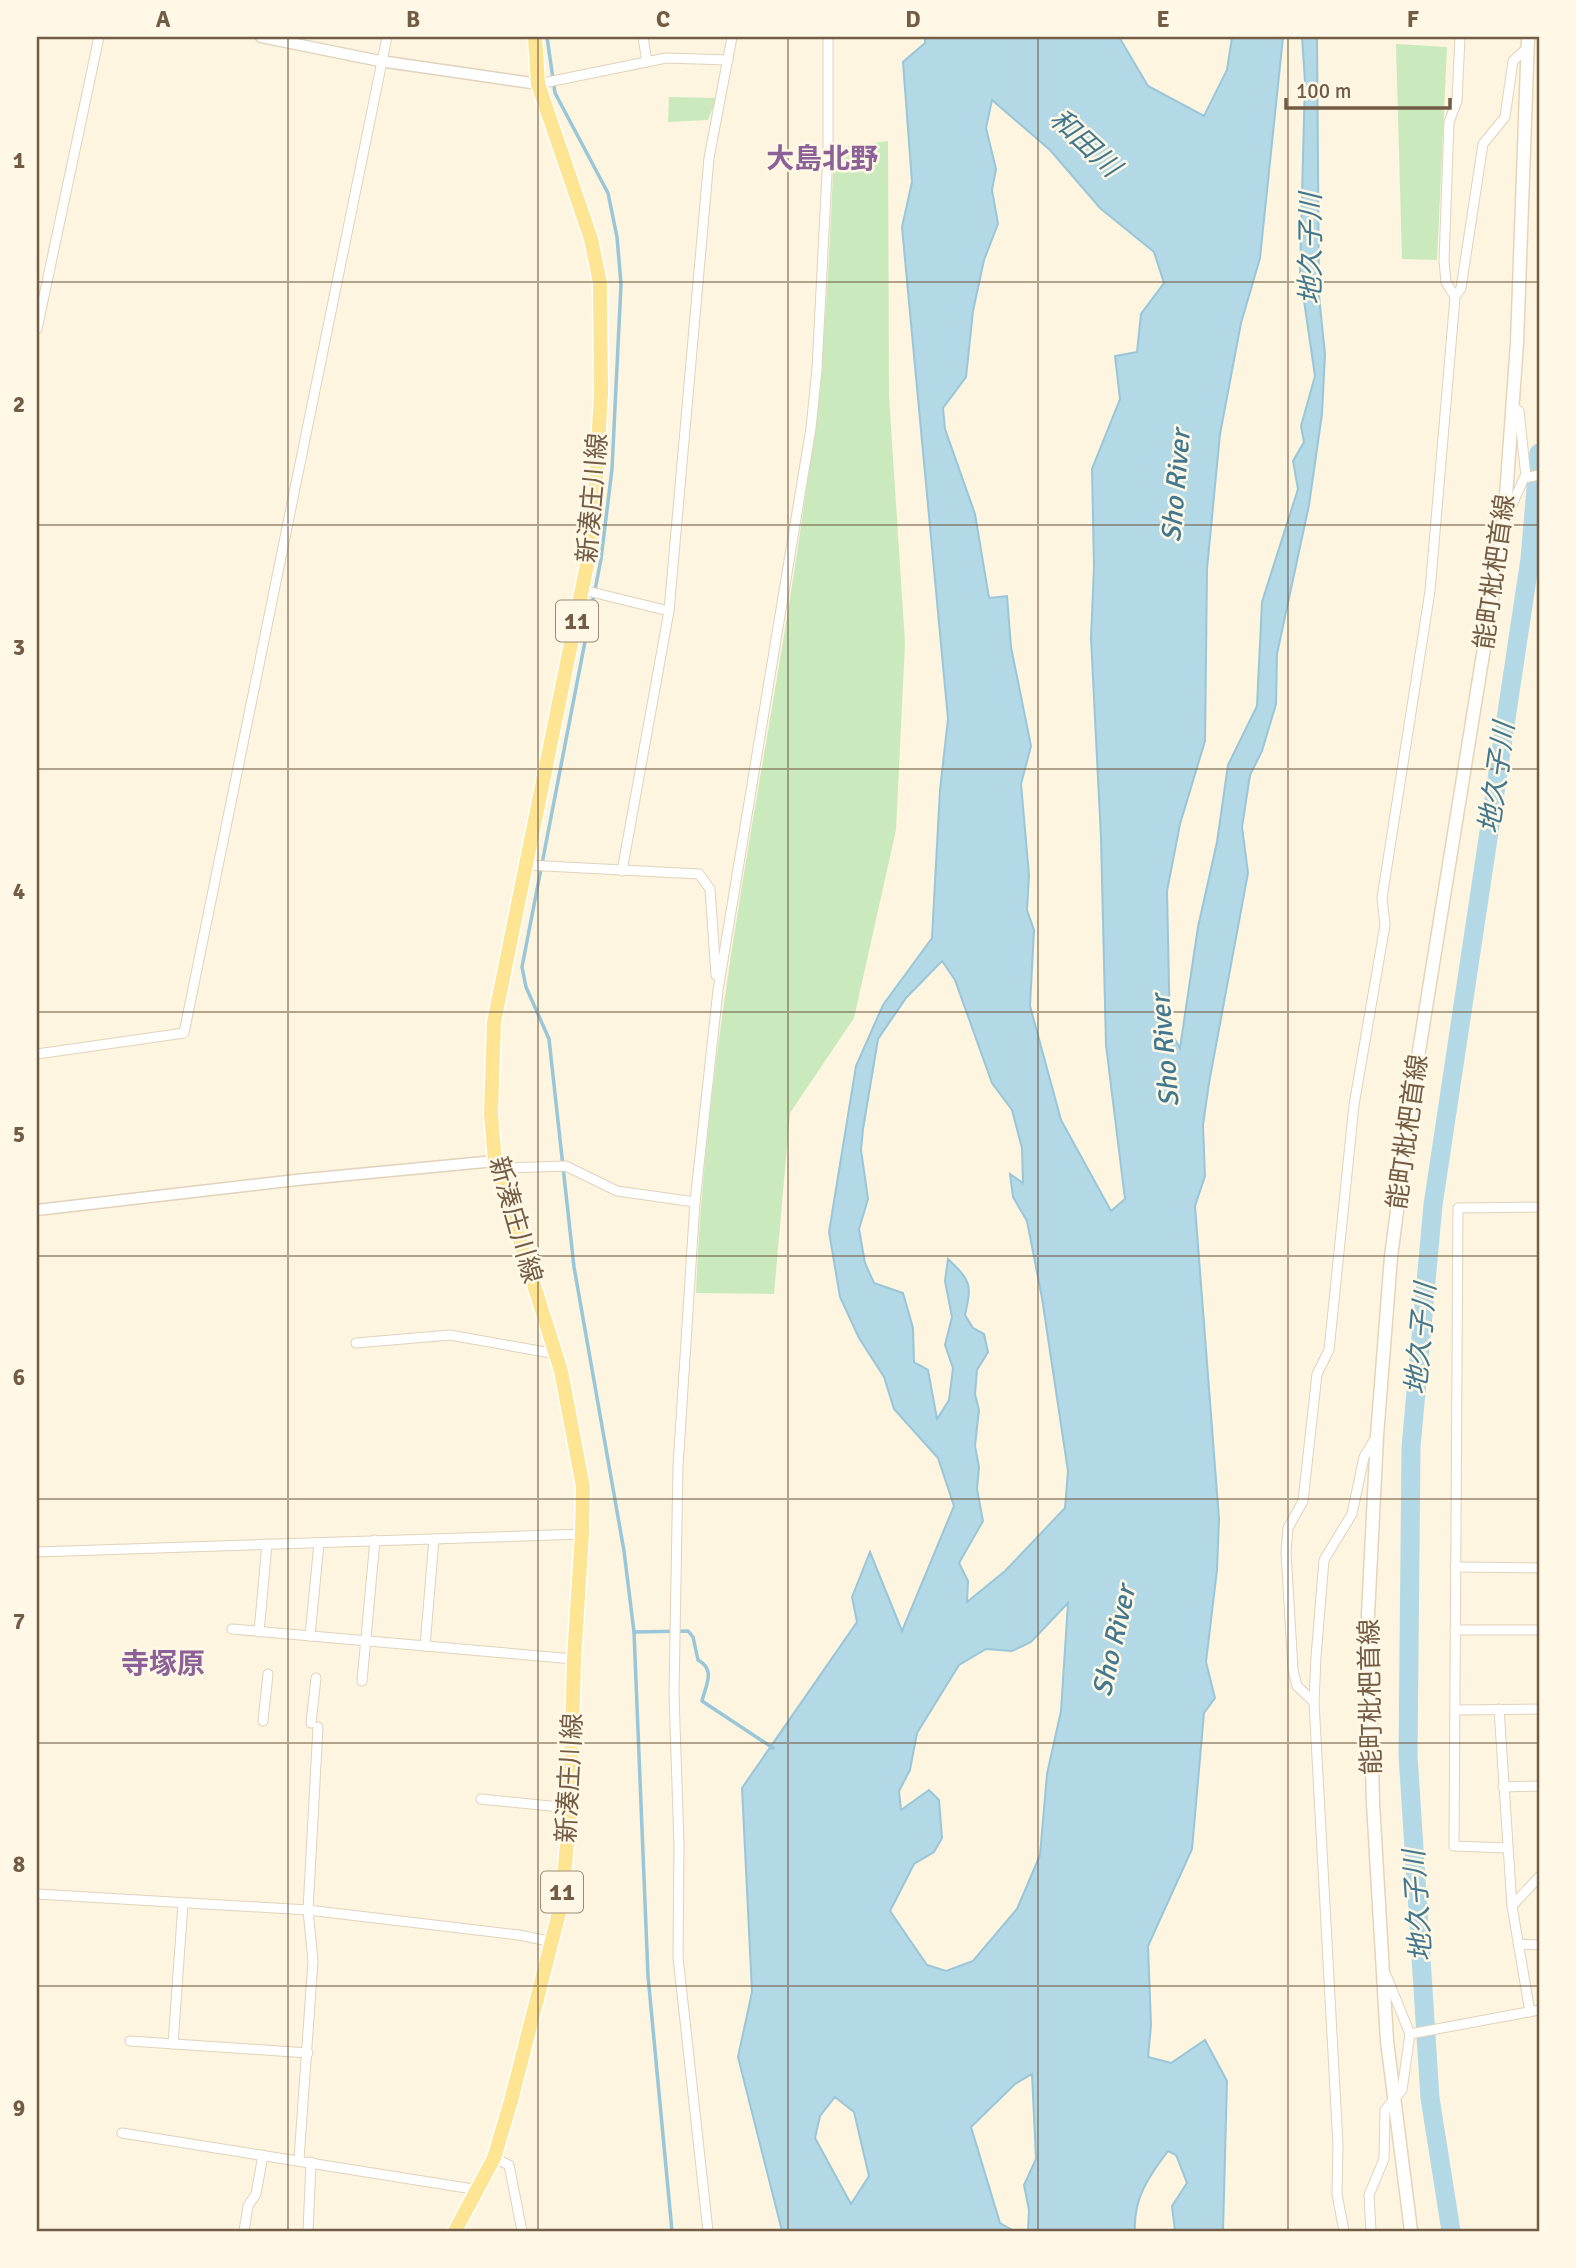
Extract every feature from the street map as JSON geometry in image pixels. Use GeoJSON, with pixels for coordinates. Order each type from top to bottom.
{"type":"FeatureCollection","features":[{"type":"Feature","properties":{"kind":"main road","name":"新湊庄川線"},"geometry":{"type":"LineString","coordinates":[[456,2231],[494,2158],[562,1901],[570,1808],[574,1659],[582,1534],[583,1487],[556,1354],[495,1161],[490,1072],[494,1022],[593,535],[597,480],[603,310],[591,239],[538,84],[535,37]]}},
{"type":"Feature","properties":{"kind":"main road","name":"能町枇杷首線"},"geometry":{"type":"LineString","coordinates":[[1411,2231],[1381,1964],[1368,1615],[1377,1436],[1391,1258],[1413,1088],[1504,524],[1512,406],[1527,42]]}},
{"type":"Feature","properties":{"kind":"street"},"geometry":{"type":"LineString","coordinates":[[37,329],[99,37]]}},
{"type":"Feature","properties":{"kind":"street"},"geometry":{"type":"LineString","coordinates":[[261,37],[380,61],[538,84],[666,58],[728,60]]}},
{"type":"Feature","properties":{"kind":"street"},"geometry":{"type":"LineString","coordinates":[[37,1054],[184,1033],[387,37]]}},
{"type":"Feature","properties":{"kind":"street"},"geometry":{"type":"LineString","coordinates":[[643,37],[647,62]]}},
{"type":"Feature","properties":{"kind":"street"},"geometry":{"type":"LineString","coordinates":[[622,871],[670,611],[709,158],[732,37]]}},
{"type":"Feature","properties":{"kind":"street"},"geometry":{"type":"LineString","coordinates":[[708,2231],[678,1957],[679,1845],[674,1695],[678,1466],[695,1202],[718,990],[811,428],[827,167],[828,37]]}},
{"type":"Feature","properties":{"kind":"street"},"geometry":{"type":"LineString","coordinates":[[1455,297],[1446,282],[1444,261],[1449,122],[1457,101],[1460,37]]}},
{"type":"Feature","properties":{"kind":"street"},"geometry":{"type":"LineString","coordinates":[[1314,1702],[1297,1686],[1293,1670],[1286,1552],[1288,1528],[1303,1501],[1317,1374],[1329,1350],[1354,1105],[1385,925],[1382,898],[1430,591],[1455,297],[1461,288],[1483,144],[1505,117],[1513,61],[1527,42]]}},
{"type":"Feature","properties":{"kind":"street"},"geometry":{"type":"LineString","coordinates":[[1504,524],[1526,477],[1519,411],[1512,406]]}},
{"type":"Feature","properties":{"kind":"street"},"geometry":{"type":"LineString","coordinates":[[1526,477],[1539,475]]}},
{"type":"Feature","properties":{"kind":"street"},"geometry":{"type":"LineString","coordinates":[[583,590],[670,611]]}},
{"type":"Feature","properties":{"kind":"street"},"geometry":{"type":"LineString","coordinates":[[526,865],[699,874],[710,889],[718,990]]}},
{"type":"Feature","properties":{"kind":"street"},"geometry":{"type":"LineString","coordinates":[[37,1210],[296,1180],[495,1161],[505,1168],[561,1166],[617,1191],[695,1202]]}},
{"type":"Feature","properties":{"kind":"street"},"geometry":{"type":"LineString","coordinates":[[1507,1848],[1454,1846],[1458,1208],[1539,1207]]}},
{"type":"Feature","properties":{"kind":"street"},"geometry":{"type":"LineString","coordinates":[[356,1343],[450,1335],[556,1354]]}},
{"type":"Feature","properties":{"kind":"street"},"geometry":{"type":"LineString","coordinates":[[1344,2231],[1337,2194],[1338,2145],[1314,1702],[1324,1560],[1352,1514],[1364,1457],[1377,1436]]}},
{"type":"Feature","properties":{"kind":"street"},"geometry":{"type":"LineString","coordinates":[[37,1552],[582,1534]]}},
{"type":"Feature","properties":{"kind":"street"},"geometry":{"type":"LineString","coordinates":[[425,1646],[434,1539]]}},
{"type":"Feature","properties":{"kind":"street"},"geometry":{"type":"LineString","coordinates":[[362,1681],[375,1540]]}},
{"type":"Feature","properties":{"kind":"street"},"geometry":{"type":"LineString","coordinates":[[310,1636],[319,1543]]}},
{"type":"Feature","properties":{"kind":"street"},"geometry":{"type":"LineString","coordinates":[[259,1632],[267,1544]]}},
{"type":"Feature","properties":{"kind":"street"},"geometry":{"type":"LineString","coordinates":[[1455,1567],[1539,1568]]}},
{"type":"Feature","properties":{"kind":"street"},"geometry":{"type":"LineString","coordinates":[[232,1629],[574,1659]]}},
{"type":"Feature","properties":{"kind":"street"},"geometry":{"type":"LineString","coordinates":[[1455,1630],[1539,1630]]}},
{"type":"Feature","properties":{"kind":"street"},"geometry":{"type":"LineString","coordinates":[[263,1721],[268,1674]]}},
{"type":"Feature","properties":{"kind":"street"},"geometry":{"type":"LineString","coordinates":[[299,2159],[313,1961],[308,1910],[316,1678]]}},
{"type":"Feature","properties":{"kind":"street"},"geometry":{"type":"LineString","coordinates":[[1410,2034],[1535,2011],[1518,1944],[1512,1906],[1499,1709]]}},
{"type":"Feature","properties":{"kind":"street"},"geometry":{"type":"LineString","coordinates":[[1454,1710],[1539,1709]]}},
{"type":"Feature","properties":{"kind":"street"},"geometry":{"type":"LineString","coordinates":[[1503,1787],[1539,1786]]}},
{"type":"Feature","properties":{"kind":"street"},"geometry":{"type":"LineString","coordinates":[[481,1799],[570,1808]]}},
{"type":"Feature","properties":{"kind":"street"},"geometry":{"type":"LineString","coordinates":[[1512,1906],[1539,1877]]}},
{"type":"Feature","properties":{"kind":"street"},"geometry":{"type":"LineString","coordinates":[[37,1894],[308,1910],[519,1935],[553,1942]]}},
{"type":"Feature","properties":{"kind":"street"},"geometry":{"type":"LineString","coordinates":[[173,2044],[183,1904]]}},
{"type":"Feature","properties":{"kind":"street"},"geometry":{"type":"LineString","coordinates":[[1518,1944],[1539,1945]]}},
{"type":"Feature","properties":{"kind":"street"},"geometry":{"type":"LineString","coordinates":[[1371,2231],[1369,2195],[1384,2159],[1385,2110],[1395,2102],[1402,2090],[1410,2034],[1381,1964]]}},
{"type":"Feature","properties":{"kind":"street"},"geometry":{"type":"LineString","coordinates":[[130,2041],[308,2053]]}},
{"type":"Feature","properties":{"kind":"street"},"geometry":{"type":"LineString","coordinates":[[122,2133],[299,2159],[479,2190]]}},
{"type":"Feature","properties":{"kind":"street"},"geometry":{"type":"LineString","coordinates":[[244,2231],[248,2206],[256,2194],[263,2155]]}},
{"type":"Feature","properties":{"kind":"street"},"geometry":{"type":"LineString","coordinates":[[494,2158],[509,2165],[522,2231]]}},
{"type":"Feature","properties":{"kind":"street"},"geometry":{"type":"LineString","coordinates":[[307,2231],[311,2161]]}},
{"type":"Feature","properties":{"kind":"green space"},"geometry":{"type":"Polygon","coordinates":[[[1396,44],[1447,47],[1437,260],[1402,259],[1396,44]]]}},
{"type":"Feature","properties":{"kind":"green space"},"geometry":{"type":"Polygon","coordinates":[[[669,97],[717,98],[708,120],[668,122],[669,97]]]}},
{"type":"Feature","properties":{"kind":"green space"},"geometry":{"type":"Polygon","coordinates":[[[888,141],[889,396],[905,643],[896,830],[854,1018],[790,1113],[774,1294],[696,1293],[703,1187],[728,977],[796,559],[816,416],[826,301],[834,148],[888,141]]]}},
{"type":"Feature","properties":{"kind":"water"},"geometry":{"type":"Polygon","coordinates":[[[925,37],[1119,37],[1148,86],[1204,116],[1227,70],[1232,37],[1283,37],[1260,258],[1241,323],[1220,434],[1207,569],[1205,741],[1180,824],[1167,891],[1170,1031],[1180,1048],[1198,927],[1217,842],[1228,765],[1257,706],[1262,602],[1298,489],[1293,461],[1304,442],[1301,426],[1315,376],[1300,273],[1305,81],[1302,37],[1317,37],[1319,296],[1325,354],[1322,414],[1309,505],[1277,654],[1276,704],[1262,751],[1250,775],[1242,827],[1248,873],[1209,1083],[1203,1125],[1205,1176],[1195,1206],[1219,1519],[1217,1570],[1206,1662],[1215,1698],[1204,1713],[1192,1849],[1148,1946],[1151,2025],[1148,2057],[1171,2063],[1205,2040],[1227,2081],[1223,2231],[1175,2231],[1172,2206],[1187,2183],[1176,2155],[1168,2151],[1140,2198],[1135,2231],[1028,2231],[1029,2210],[1024,2185],[1036,2159],[1032,2074],[1015,2084],[971,2127],[1000,2223],[1014,2231],[782,2231],[738,2057],[752,1992],[742,1788],[857,1622],[852,1597],[870,1552],[902,1631],[954,1506],[938,1458],[894,1409],[884,1377],[859,1338],[840,1297],[829,1232],[856,1066],[883,1005],[932,938],[940,790],[948,719],[902,227],[912,182],[903,62],[925,43],[925,37]],[[992,100],[986,128],[996,169],[992,190],[998,224],[984,260],[973,311],[966,377],[943,408],[945,429],[975,514],[989,598],[1007,596],[1011,647],[1031,746],[1021,784],[1029,875],[1027,910],[1034,930],[1030,1006],[1061,1120],[1111,1211],[1125,1199],[1106,1045],[1101,838],[1091,638],[1094,567],[1092,469],[1120,399],[1115,356],[1137,352],[1141,314],[1164,283],[1154,252],[1100,208],[1050,150],[992,100]],[[942,961],[906,998],[878,1039],[861,1150],[868,1199],[859,1229],[865,1263],[874,1283],[903,1293],[913,1328],[914,1362],[928,1370],[937,1419],[949,1400],[953,1368],[945,1345],[952,1317],[945,1281],[948,1259],[968,1284],[969,1296],[965,1315],[973,1328],[984,1334],[988,1352],[977,1370],[975,1394],[979,1410],[975,1446],[979,1467],[977,1489],[983,1521],[959,1563],[968,1581],[967,1602],[1005,1571],[1065,1508],[1068,1471],[1042,1298],[1027,1221],[1013,1197],[1010,1174],[1023,1183],[1022,1148],[1012,1110],[992,1083],[955,980],[942,961]],[[1068,1603],[1031,1642],[1012,1651],[986,1649],[959,1665],[917,1733],[910,1770],[899,1791],[901,1810],[929,1790],[939,1800],[942,1838],[934,1852],[914,1864],[890,1911],[927,1965],[946,1971],[973,1961],[1017,1909],[1040,1855],[1047,1774],[1061,1711],[1068,1603]],[[835,2097],[820,2116],[815,2138],[851,2204],[869,2176],[854,2112],[835,2097]]]}},
{"type":"Feature","properties":{"kind":"waterway"},"geometry":{"type":"LineString","coordinates":[[547,37],[555,93],[608,193],[617,237],[621,284],[612,469],[601,559],[522,967],[526,987],[549,1039],[574,1267],[624,1551],[634,1632],[648,1976],[672,2231]]}},
{"type":"Feature","properties":{"kind":"waterway","name":"地久子川"},"geometry":{"type":"LineString","coordinates":[[1451,2231],[1430,2098],[1408,1755],[1411,1447],[1433,1205],[1530,559],[1539,453]]}},
{"type":"Feature","properties":{"kind":"waterway"},"geometry":{"type":"LineString","coordinates":[[634,1632],[688,1631],[693,1637],[698,1660],[707,1668],[707,1683],[702,1701],[773,1748]]}},
{"type":"Feature","properties":{"kind":"district","name":"大島北野"},"geometry":{"type":"Point","coordinates":[822,159]}},
{"type":"Feature","properties":{"kind":"district","name":"寺塚原"},"geometry":{"type":"Point","coordinates":[163,1664]}},
{"type":"Feature","properties":{"kind":"water label","name":"和田川"},"geometry":{"type":"Point","coordinates":[1085,143]}},
{"type":"Feature","properties":{"kind":"water label","name":"Sho River"},"geometry":{"type":"Point","coordinates":[1176,486]}},
{"type":"Feature","properties":{"kind":"water label","name":"Sho River"},"geometry":{"type":"Point","coordinates":[1165,1051]}},
{"type":"Feature","properties":{"kind":"water label","name":"Sho River"},"geometry":{"type":"Point","coordinates":[1114,1641]}}]}
